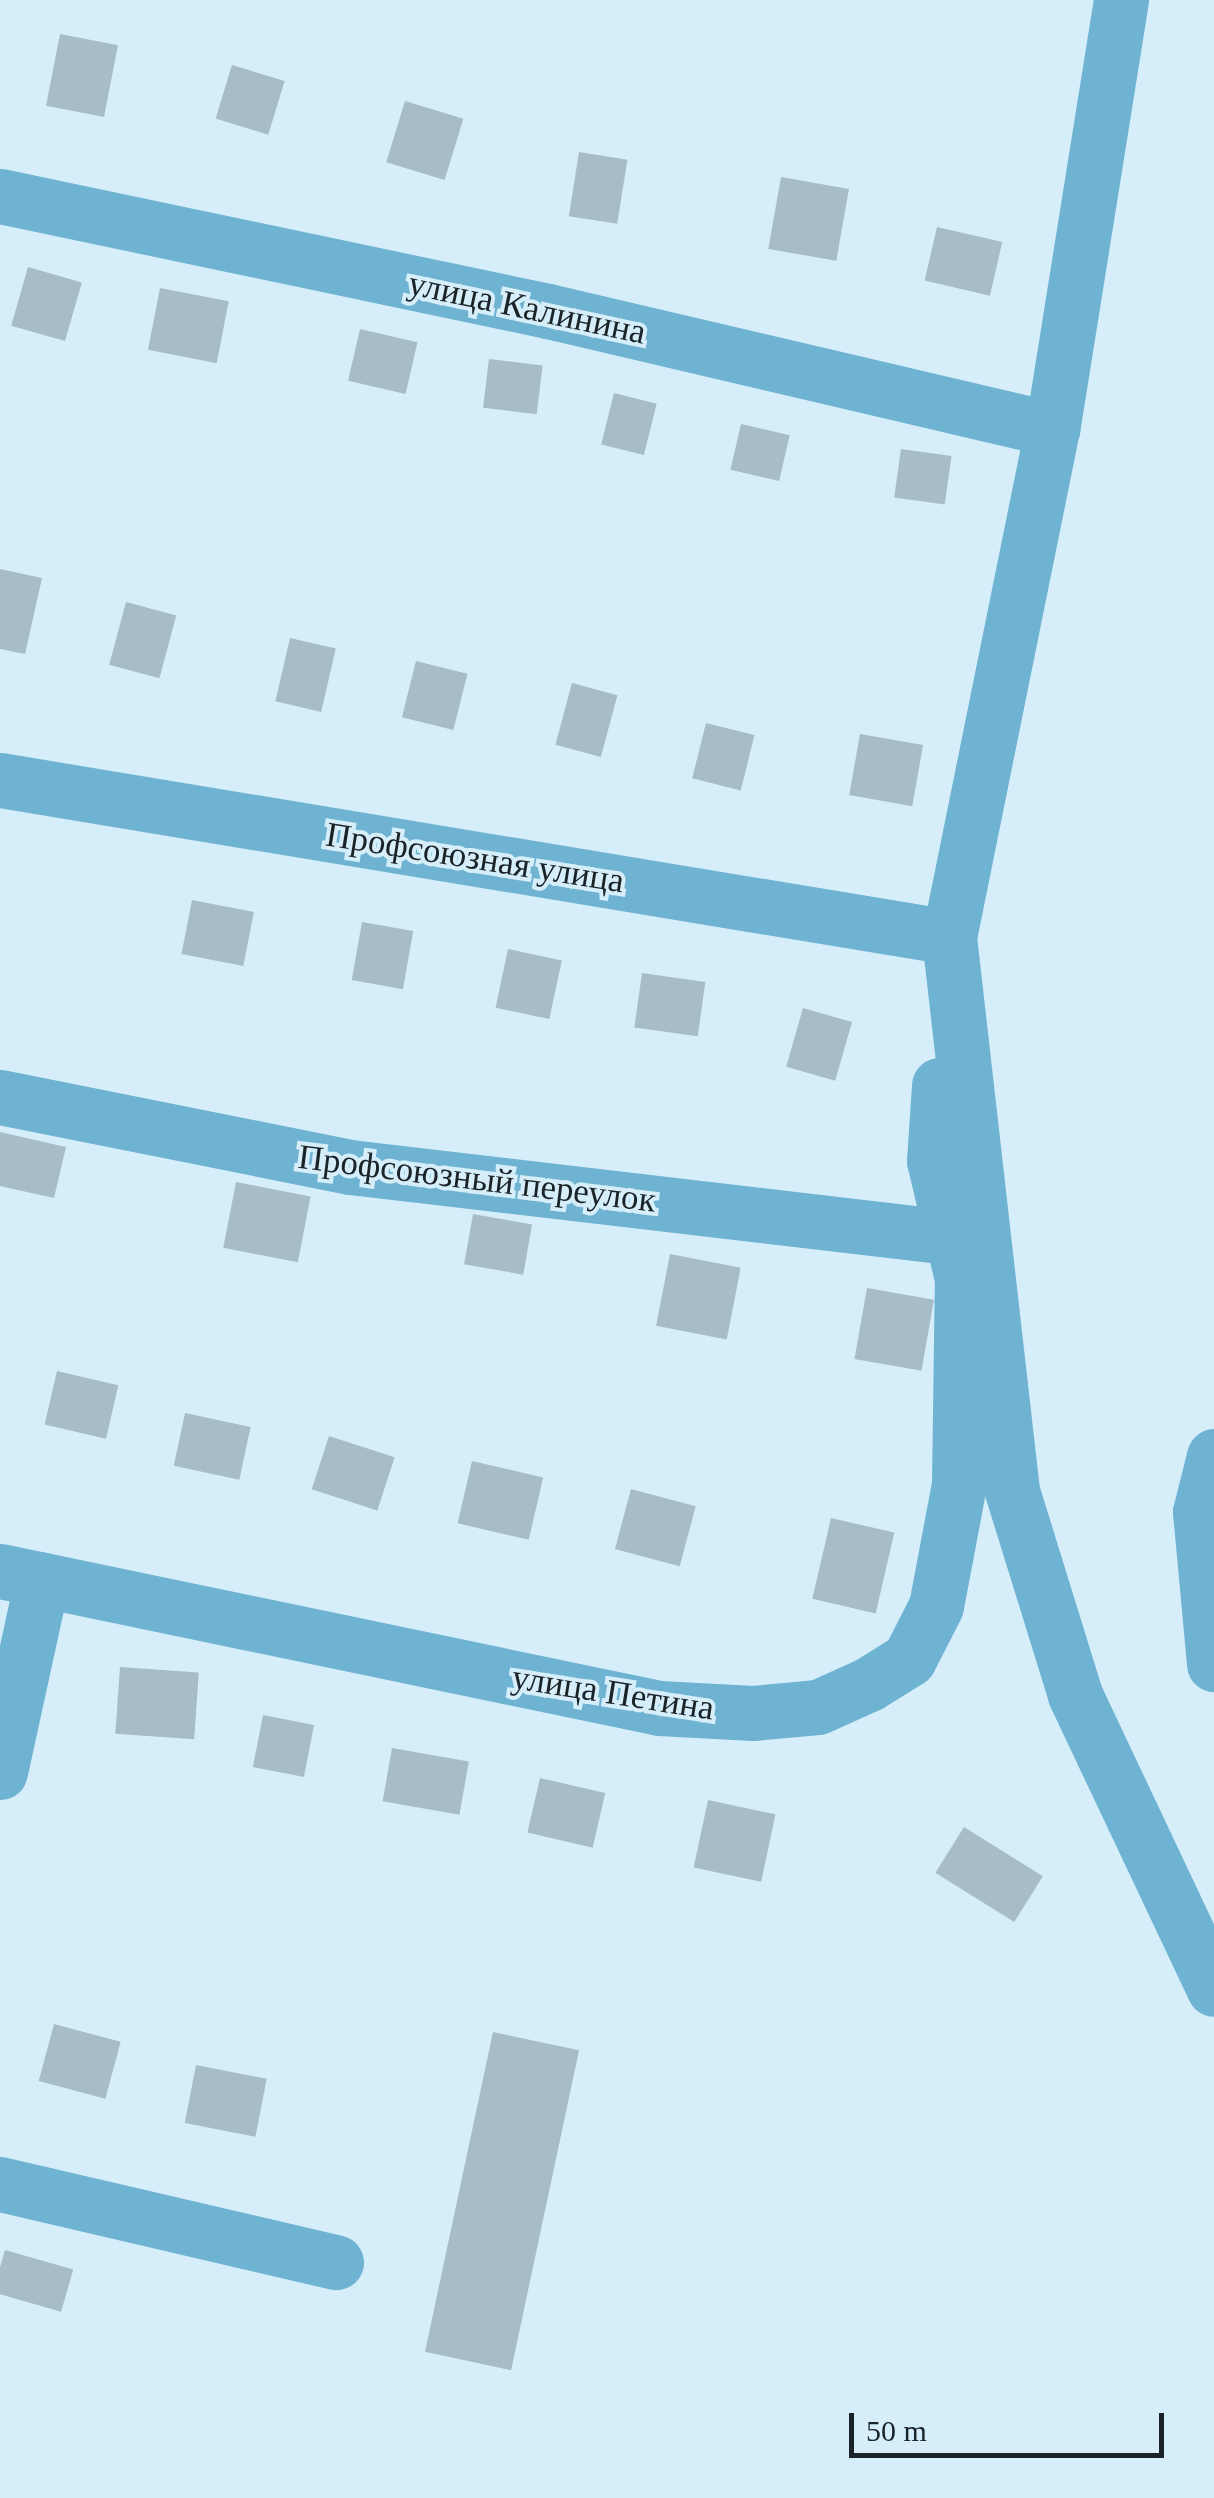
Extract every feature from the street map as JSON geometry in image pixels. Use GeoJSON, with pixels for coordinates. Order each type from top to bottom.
{"type":"FeatureCollection","features":[{"type":"Feature","properties":{"kind":"street"},"geometry":{"type":"LineString","coordinates":[[1121,0],[1052,429],[949,937],[1012,1491],[1075,1695],[1214,1989]]}},
{"type":"Feature","properties":{"kind":"street","name":"улица Калинина"},"geometry":{"type":"LineString","coordinates":[[0,196],[548,311],[1052,429]]}},
{"type":"Feature","properties":{"kind":"street","name":"Профсоюзная улица"},"geometry":{"type":"LineString","coordinates":[[0,780],[949,937]]}},
{"type":"Feature","properties":{"kind":"street","name":"улица Петина"},"geometry":{"type":"LineString","coordinates":[[21,1575],[659,1708],[754,1713],[818,1707],[909,1659],[936,1606],[959,1484],[957,1238],[934,1161],[949,937]]}},
{"type":"Feature","properties":{"kind":"street","name":"Профсоюзный переулок"},"geometry":{"type":"LineString","coordinates":[[0,1096],[350,1167],[957,1238]]}},
{"type":"Feature","properties":{"kind":"street"},"geometry":{"type":"LineString","coordinates":[[1214,1456],[1200,1512],[1214,1664]]}},
{"type":"Feature","properties":{"kind":"street"},"geometry":{"type":"LineString","coordinates":[[0,1772],[21,1575]]}},
{"type":"Feature","properties":{"kind":"street"},"geometry":{"type":"LineString","coordinates":[[0,2184],[336,2262]]}},
{"type":"Feature","properties":{"kind":"building"},"geometry":{"type":"Polygon","coordinates":[[[60,34],[118,45],[104,117],[46,106],[60,34]]]}},
{"type":"Feature","properties":{"kind":"building"},"geometry":{"type":"Polygon","coordinates":[[[232,65],[285,81],[268,135],[216,119],[232,65]]]}},
{"type":"Feature","properties":{"kind":"building"},"geometry":{"type":"Polygon","coordinates":[[[405,101],[463,119],[445,180],[386,162],[405,101]]]}},
{"type":"Feature","properties":{"kind":"building"},"geometry":{"type":"Polygon","coordinates":[[[579,152],[627,160],[617,224],[569,216],[579,152]]]}},
{"type":"Feature","properties":{"kind":"building"},"geometry":{"type":"Polygon","coordinates":[[[781,177],[849,189],[836,261],[768,249],[781,177]]]}},
{"type":"Feature","properties":{"kind":"building"},"geometry":{"type":"Polygon","coordinates":[[[937,227],[1002,242],[990,296],[925,281],[937,227]]]}},
{"type":"Feature","properties":{"kind":"building"},"geometry":{"type":"Polygon","coordinates":[[[28,267],[82,282],[65,341],[11,326],[28,267]]]}},
{"type":"Feature","properties":{"kind":"building"},"geometry":{"type":"Polygon","coordinates":[[[160,288],[229,301],[217,363],[148,350],[160,288]]]}},
{"type":"Feature","properties":{"kind":"building"},"geometry":{"type":"Polygon","coordinates":[[[360,329],[417,342],[406,394],[348,381],[360,329]]]}},
{"type":"Feature","properties":{"kind":"building"},"geometry":{"type":"Polygon","coordinates":[[[489,359],[543,366],[537,414],[483,408],[489,359]]]}},
{"type":"Feature","properties":{"kind":"building"},"geometry":{"type":"Polygon","coordinates":[[[614,393],[657,404],[644,455],[601,444],[614,393]]]}},
{"type":"Feature","properties":{"kind":"building"},"geometry":{"type":"Polygon","coordinates":[[[741,424],[790,435],[779,481],[730,470],[741,424]]]}},
{"type":"Feature","properties":{"kind":"building"},"geometry":{"type":"Polygon","coordinates":[[[901,449],[952,456],[945,505],[894,498],[901,449]]]}},
{"type":"Feature","properties":{"kind":"building"},"geometry":{"type":"Polygon","coordinates":[[[0,569],[42,578],[25,654],[0,649],[0,569]]]}},
{"type":"Feature","properties":{"kind":"building"},"geometry":{"type":"Polygon","coordinates":[[[126,602],[176,615],[159,678],[109,665],[126,602]]]}},
{"type":"Feature","properties":{"kind":"building"},"geometry":{"type":"Polygon","coordinates":[[[290,638],[336,649],[321,712],[275,701],[290,638]]]}},
{"type":"Feature","properties":{"kind":"building"},"geometry":{"type":"Polygon","coordinates":[[[416,661],[467,674],[453,730],[402,717],[416,661]]]}},
{"type":"Feature","properties":{"kind":"building"},"geometry":{"type":"Polygon","coordinates":[[[572,683],[617,695],[601,757],[555,745],[572,683]]]}},
{"type":"Feature","properties":{"kind":"building"},"geometry":{"type":"Polygon","coordinates":[[[706,723],[755,735],[741,790],[692,778],[706,723]]]}},
{"type":"Feature","properties":{"kind":"building"},"geometry":{"type":"Polygon","coordinates":[[[860,734],[923,745],[912,806],[849,795],[860,734]]]}},
{"type":"Feature","properties":{"kind":"building"},"geometry":{"type":"Polygon","coordinates":[[[192,900],[254,912],[243,966],[182,954],[192,900]]]}},
{"type":"Feature","properties":{"kind":"building"},"geometry":{"type":"Polygon","coordinates":[[[362,922],[413,931],[403,989],[352,980],[362,922]]]}},
{"type":"Feature","properties":{"kind":"building"},"geometry":{"type":"Polygon","coordinates":[[[508,949],[562,960],[549,1019],[496,1008],[508,949]]]}},
{"type":"Feature","properties":{"kind":"building"},"geometry":{"type":"Polygon","coordinates":[[[642,973],[705,982],[698,1036],[634,1027],[642,973]]]}},
{"type":"Feature","properties":{"kind":"building"},"geometry":{"type":"Polygon","coordinates":[[[803,1008],[852,1022],[835,1081],[786,1067],[803,1008]]]}},
{"type":"Feature","properties":{"kind":"building"},"geometry":{"type":"Polygon","coordinates":[[[0,1132],[66,1147],[54,1198],[0,1186],[0,1132]]]}},
{"type":"Feature","properties":{"kind":"building"},"geometry":{"type":"Polygon","coordinates":[[[236,1182],[311,1197],[298,1262],[223,1248],[236,1182]]]}},
{"type":"Feature","properties":{"kind":"building"},"geometry":{"type":"Polygon","coordinates":[[[473,1214],[532,1224],[523,1275],[464,1264],[473,1214]]]}},
{"type":"Feature","properties":{"kind":"building"},"geometry":{"type":"Polygon","coordinates":[[[670,1254],[741,1268],[727,1339],[656,1326],[670,1254]]]}},
{"type":"Feature","properties":{"kind":"building"},"geometry":{"type":"Polygon","coordinates":[[[867,1288],[934,1300],[921,1371],[854,1359],[867,1288]]]}},
{"type":"Feature","properties":{"kind":"building"},"geometry":{"type":"Polygon","coordinates":[[[57,1371],[118,1385],[106,1439],[45,1425],[57,1371]]]}},
{"type":"Feature","properties":{"kind":"building"},"geometry":{"type":"Polygon","coordinates":[[[185,1413],[251,1427],[239,1480],[174,1466],[185,1413]]]}},
{"type":"Feature","properties":{"kind":"building"},"geometry":{"type":"Polygon","coordinates":[[[329,1436],[395,1457],[377,1511],[312,1489],[329,1436]]]}},
{"type":"Feature","properties":{"kind":"building"},"geometry":{"type":"Polygon","coordinates":[[[472,1461],[543,1477],[529,1540],[458,1523],[472,1461]]]}},
{"type":"Feature","properties":{"kind":"building"},"geometry":{"type":"Polygon","coordinates":[[[631,1489],[696,1506],[680,1566],[615,1549],[631,1489]]]}},
{"type":"Feature","properties":{"kind":"building"},"geometry":{"type":"Polygon","coordinates":[[[831,1518],[894,1533],[876,1613],[812,1599],[831,1518]]]}},
{"type":"Feature","properties":{"kind":"building"},"geometry":{"type":"Polygon","coordinates":[[[120,1667],[199,1673],[194,1739],[115,1734],[120,1667]]]}},
{"type":"Feature","properties":{"kind":"building"},"geometry":{"type":"Polygon","coordinates":[[[263,1715],[314,1725],[304,1777],[253,1767],[263,1715]]]}},
{"type":"Feature","properties":{"kind":"building"},"geometry":{"type":"Polygon","coordinates":[[[392,1748],[469,1762],[459,1815],[383,1801],[392,1748]]]}},
{"type":"Feature","properties":{"kind":"building"},"geometry":{"type":"Polygon","coordinates":[[[540,1778],[605,1793],[593,1848],[527,1833],[540,1778]]]}},
{"type":"Feature","properties":{"kind":"building"},"geometry":{"type":"Polygon","coordinates":[[[708,1800],[775,1814],[761,1882],[694,1867],[708,1800]]]}},
{"type":"Feature","properties":{"kind":"building"},"geometry":{"type":"Polygon","coordinates":[[[964,1827],[1043,1876],[1014,1922],[935,1873],[964,1827]]]}},
{"type":"Feature","properties":{"kind":"building"},"geometry":{"type":"Polygon","coordinates":[[[54,2024],[121,2042],[105,2099],[39,2081],[54,2024]]]}},
{"type":"Feature","properties":{"kind":"building"},"geometry":{"type":"Polygon","coordinates":[[[493,2032],[579,2050],[511,2370],[425,2352],[493,2032]]]}},
{"type":"Feature","properties":{"kind":"building"},"geometry":{"type":"Polygon","coordinates":[[[196,2065],[267,2079],[255,2137],[185,2123],[196,2065]]]}},
{"type":"Feature","properties":{"kind":"building"},"geometry":{"type":"Polygon","coordinates":[[[5,2250],[73,2270],[61,2312],[0,2294],[0,2267],[5,2250]]]}}]}
